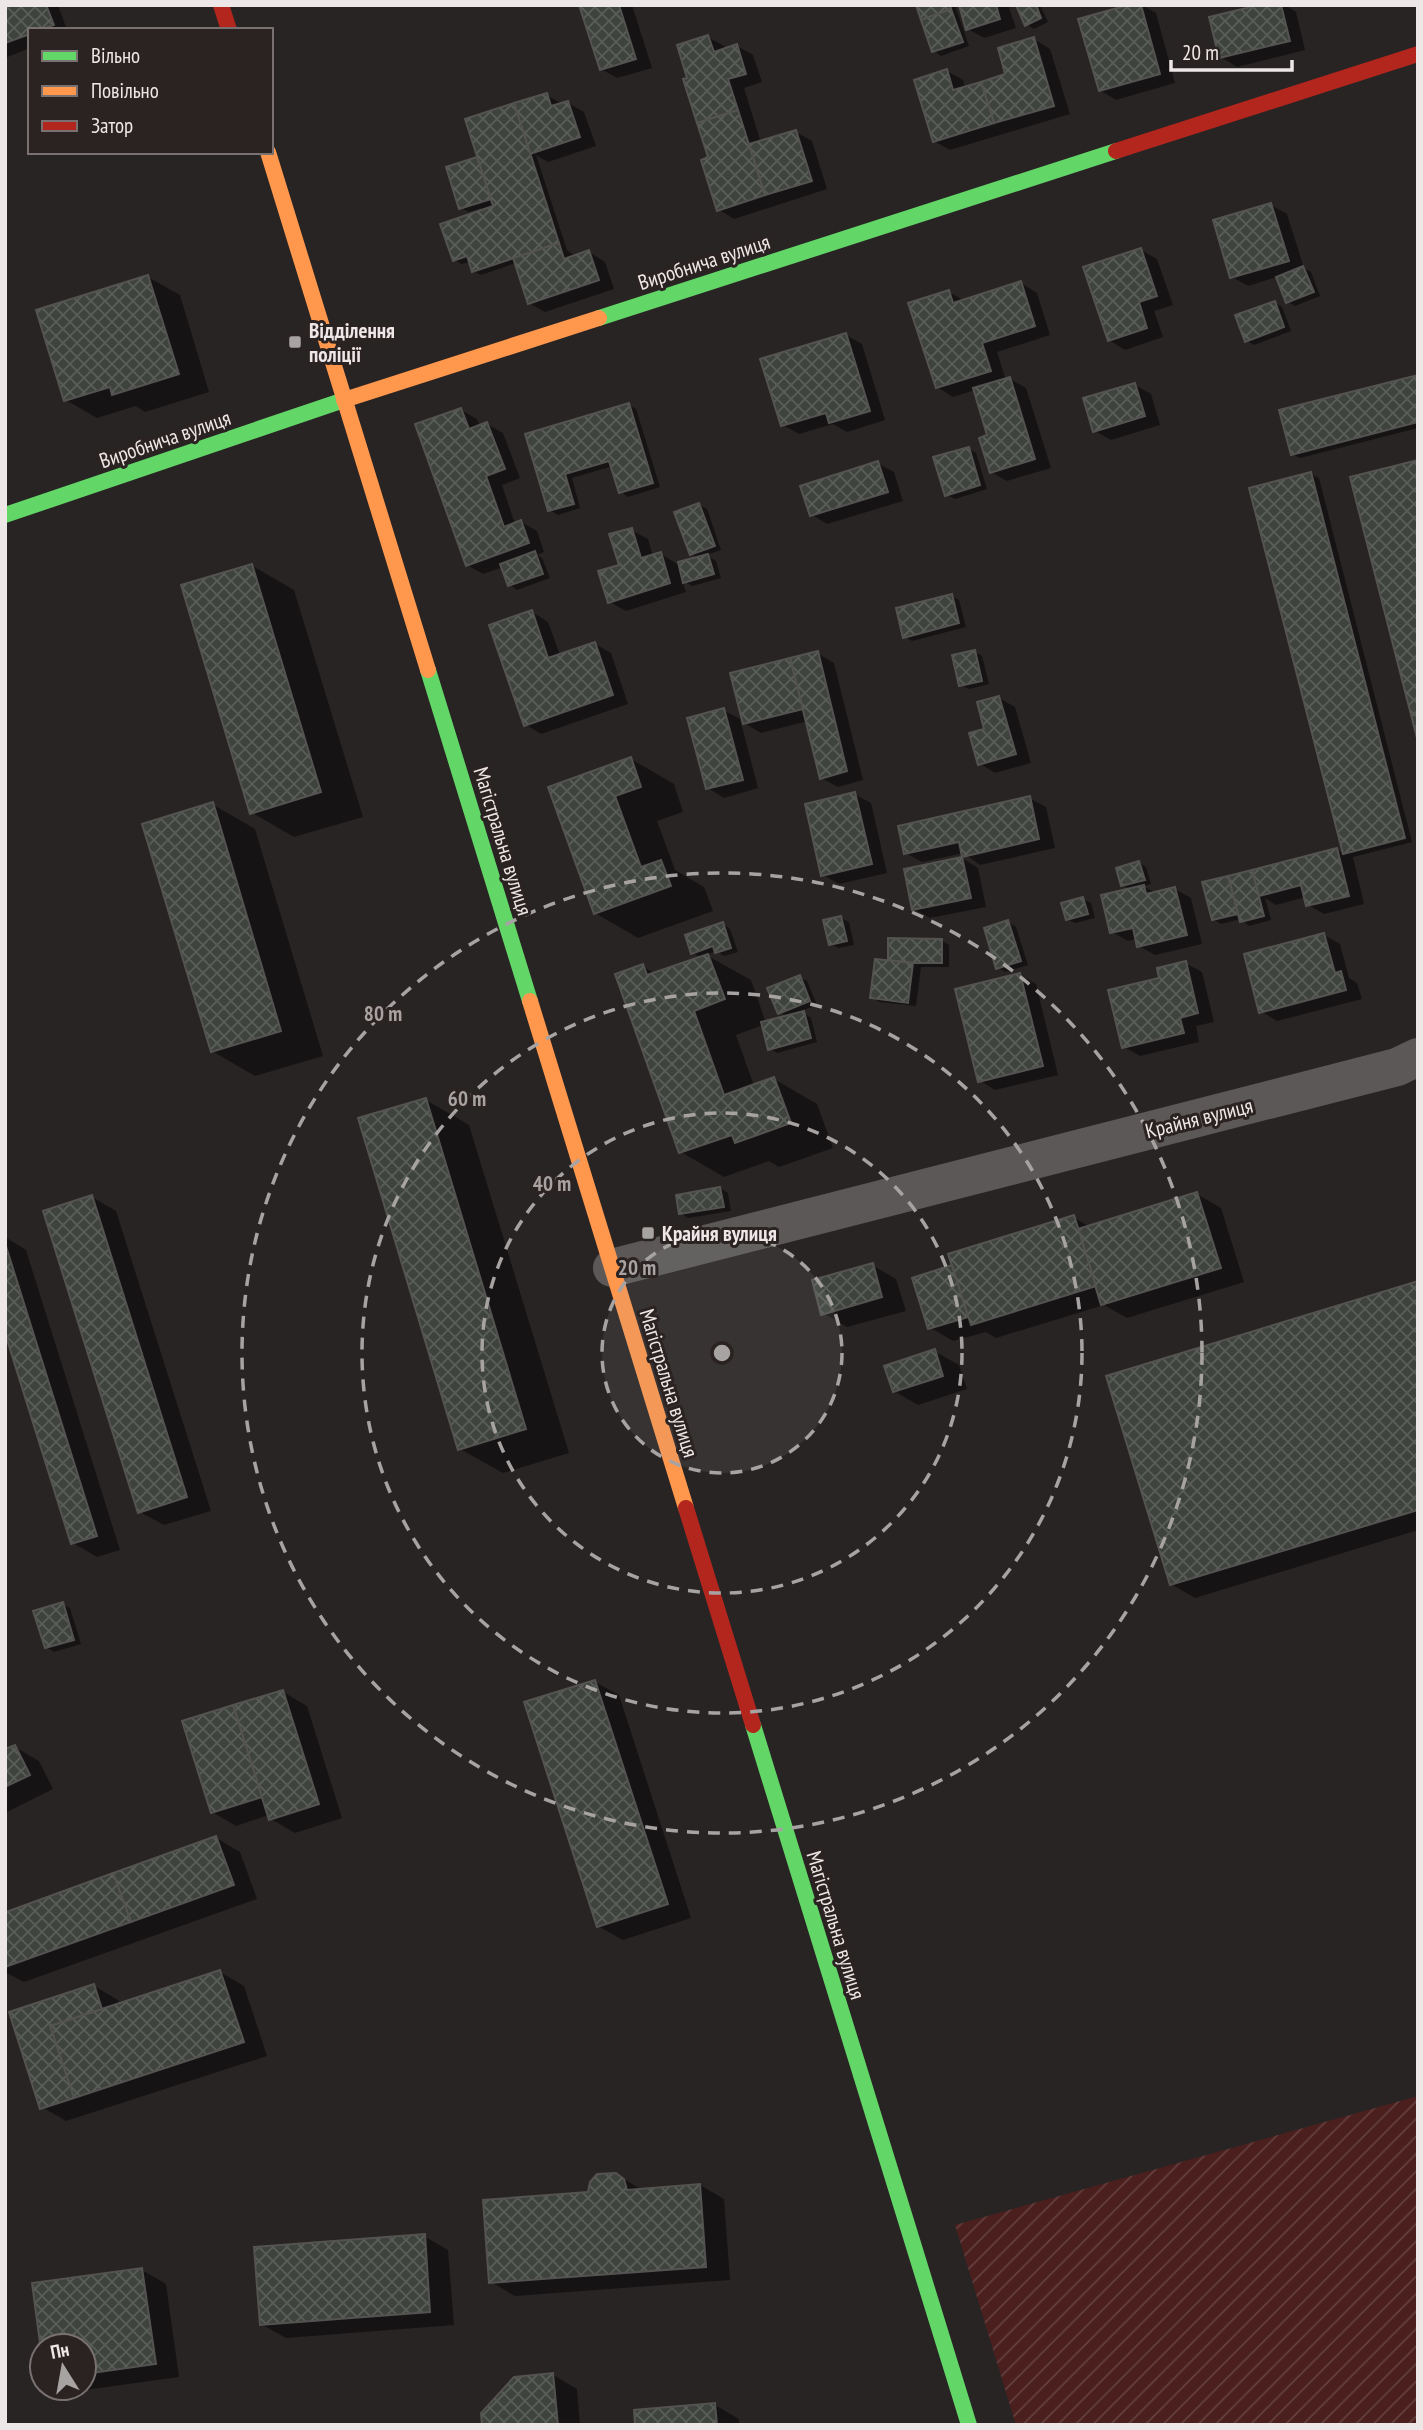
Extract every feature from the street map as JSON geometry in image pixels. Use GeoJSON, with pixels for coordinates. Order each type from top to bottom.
{"type":"FeatureCollection","features":[{"type":"Feature","properties":{"kind":"street"},"geometry":{"type":"LineString","coordinates":[[221,5],[228,28]]}},
{"type":"Feature","properties":{"kind":"street","name":"Виробнича вулиця"},"geometry":{"type":"LineString","coordinates":[[5,515],[345,400],[1418,54]]}},
{"type":"Feature","properties":{"kind":"street","name":"Магістральна вулиця"},"geometry":{"type":"LineString","coordinates":[[269,154],[969,2425]]}},
{"type":"Feature","properties":{"kind":"street","name":"Крайня вулиця"},"geometry":{"type":"LineString","coordinates":[[612,1268],[1397,1067],[1418,1058]]}},
{"type":"Feature","properties":{"kind":"shaded area"},"geometry":{"type":"Polygon","coordinates":[[[1418,2096],[1418,2425],[1016,2425],[955,2225],[1418,2096]]]}},
{"type":"Feature","properties":{"kind":"building"},"geometry":{"type":"Polygon","coordinates":[[[5,5],[46,5],[54,25],[28,28],[28,35],[5,43],[5,5]]]}},
{"type":"Feature","properties":{"kind":"building"},"geometry":{"type":"Polygon","coordinates":[[[579,5],[619,5],[636,59],[600,70],[579,5]]]}},
{"type":"Feature","properties":{"kind":"building"},"geometry":{"type":"Polygon","coordinates":[[[916,5],[950,5],[951,9],[921,20],[916,5]]]}},
{"type":"Feature","properties":{"kind":"building"},"geometry":{"type":"Polygon","coordinates":[[[959,5],[996,5],[1000,19],[966,30],[959,5]]]}},
{"type":"Feature","properties":{"kind":"building"},"geometry":{"type":"Polygon","coordinates":[[[1016,5],[1036,5],[1041,18],[1025,26],[1016,5]]]}},
{"type":"Feature","properties":{"kind":"building"},"geometry":{"type":"Polygon","coordinates":[[[1128,5],[1141,5],[1160,74],[1099,91],[1078,19],[1128,5]]]}},
{"type":"Feature","properties":{"kind":"building"},"geometry":{"type":"Polygon","coordinates":[[[1259,5],[1281,5],[1290,41],[1219,58],[1209,17],[1259,5]]]}},
{"type":"Feature","properties":{"kind":"building"},"geometry":{"type":"Polygon","coordinates":[[[951,9],[963,42],[932,52],[921,20],[951,9]]]}},
{"type":"Feature","properties":{"kind":"building"},"geometry":{"type":"Polygon","coordinates":[[[708,35],[714,52],[737,44],[746,74],[728,79],[738,110],[697,123],[683,79],[687,78],[677,45],[708,35]]]}},
{"type":"Feature","properties":{"kind":"building"},"geometry":{"type":"Polygon","coordinates":[[[1034,37],[1054,106],[994,123],[981,82],[1005,74],[998,48],[1034,37]]]}},
{"type":"Feature","properties":{"kind":"building"},"geometry":{"type":"Polygon","coordinates":[[[947,69],[953,90],[981,82],[994,123],[933,142],[914,80],[947,69]]]}},
{"type":"Feature","properties":{"kind":"building"},"geometry":{"type":"Polygon","coordinates":[[[547,93],[551,106],[568,101],[580,137],[530,154],[514,103],[547,93]]]}},
{"type":"Feature","properties":{"kind":"building"},"geometry":{"type":"Polygon","coordinates":[[[514,103],[559,243],[472,272],[467,256],[453,261],[440,224],[493,206],[465,119],[514,103]]]}},
{"type":"Feature","properties":{"kind":"building"},"geometry":{"type":"Polygon","coordinates":[[[738,110],[765,195],[717,211],[701,160],[708,157],[697,123],[738,110]]]}},
{"type":"Feature","properties":{"kind":"building"},"geometry":{"type":"Polygon","coordinates":[[[796,130],[812,181],[765,195],[749,144],[796,130]]]}},
{"type":"Feature","properties":{"kind":"building"},"geometry":{"type":"Polygon","coordinates":[[[477,157],[491,199],[459,209],[446,167],[477,157]]]}},
{"type":"Feature","properties":{"kind":"building"},"geometry":{"type":"Polygon","coordinates":[[[1271,203],[1289,261],[1230,278],[1213,220],[1271,203]]]}},
{"type":"Feature","properties":{"kind":"building"},"geometry":{"type":"Polygon","coordinates":[[[559,243],[564,259],[589,250],[599,280],[528,304],[513,258],[559,243]]]}},
{"type":"Feature","properties":{"kind":"building"},"geometry":{"type":"Polygon","coordinates":[[[1141,248],[1157,296],[1139,302],[1147,328],[1108,341],[1083,267],[1141,248]]]}},
{"type":"Feature","properties":{"kind":"building"},"geometry":{"type":"Polygon","coordinates":[[[1303,266],[1314,292],[1286,303],[1276,277],[1303,266]]]}},
{"type":"Feature","properties":{"kind":"building"},"geometry":{"type":"Polygon","coordinates":[[[148,275],[179,374],[112,395],[110,387],[64,401],[36,310],[148,275]]]}},
{"type":"Feature","properties":{"kind":"building"},"geometry":{"type":"Polygon","coordinates":[[[1021,281],[1035,326],[982,343],[991,371],[936,388],[908,303],[949,290],[953,303],[1021,281]]]}},
{"type":"Feature","properties":{"kind":"building"},"geometry":{"type":"Polygon","coordinates":[[[1275,301],[1284,327],[1245,342],[1235,315],[1275,301]]]}},
{"type":"Feature","properties":{"kind":"building"},"geometry":{"type":"Polygon","coordinates":[[[846,333],[870,411],[829,423],[826,413],[781,426],[760,359],[846,333]]]}},
{"type":"Feature","properties":{"kind":"building"},"geometry":{"type":"Polygon","coordinates":[[[1418,375],[1418,422],[1291,455],[1279,410],[1418,375]]]}},
{"type":"Feature","properties":{"kind":"building"},"geometry":{"type":"Polygon","coordinates":[[[1010,377],[1035,459],[990,473],[979,438],[987,435],[973,388],[1010,377]]]}},
{"type":"Feature","properties":{"kind":"building"},"geometry":{"type":"Polygon","coordinates":[[[1135,383],[1145,416],[1093,432],[1083,398],[1135,383]]]}},
{"type":"Feature","properties":{"kind":"building"},"geometry":{"type":"Polygon","coordinates":[[[629,403],[653,483],[619,493],[609,461],[565,474],[574,504],[548,511],[525,434],[629,403]]]}},
{"type":"Feature","properties":{"kind":"building"},"geometry":{"type":"Polygon","coordinates":[[[461,408],[469,429],[487,422],[505,469],[486,476],[504,527],[521,520],[529,543],[466,566],[415,424],[461,408]]]}},
{"type":"Feature","properties":{"kind":"building"},"geometry":{"type":"Polygon","coordinates":[[[969,447],[980,485],[945,496],[933,457],[969,447]]]}},
{"type":"Feature","properties":{"kind":"building"},"geometry":{"type":"Polygon","coordinates":[[[1418,460],[1418,742],[1350,477],[1418,460]]]}},
{"type":"Feature","properties":{"kind":"building"},"geometry":{"type":"Polygon","coordinates":[[[878,461],[888,492],[810,516],[800,486],[878,461]]]}},
{"type":"Feature","properties":{"kind":"building"},"geometry":{"type":"Polygon","coordinates":[[[1311,472],[1405,838],[1343,854],[1249,488],[1311,472]]]}},
{"type":"Feature","properties":{"kind":"building"},"geometry":{"type":"Polygon","coordinates":[[[699,503],[715,546],[690,555],[674,512],[699,503]]]}},
{"type":"Feature","properties":{"kind":"building"},"geometry":{"type":"Polygon","coordinates":[[[632,528],[641,558],[661,552],[670,583],[608,603],[598,571],[619,565],[609,534],[632,528]]]}},
{"type":"Feature","properties":{"kind":"building"},"geometry":{"type":"Polygon","coordinates":[[[535,551],[543,574],[508,586],[500,564],[535,551]]]}},
{"type":"Feature","properties":{"kind":"building"},"geometry":{"type":"Polygon","coordinates":[[[708,554],[714,574],[683,583],[678,562],[708,554]]]}},
{"type":"Feature","properties":{"kind":"building"},"geometry":{"type":"Polygon","coordinates":[[[252,564],[321,792],[250,814],[181,585],[252,564]]]}},
{"type":"Feature","properties":{"kind":"building"},"geometry":{"type":"Polygon","coordinates":[[[952,594],[959,623],[903,638],[896,608],[952,594]]]}},
{"type":"Feature","properties":{"kind":"building"},"geometry":{"type":"Polygon","coordinates":[[[532,610],[548,658],[595,642],[613,695],[524,726],[489,625],[532,610]]]}},
{"type":"Feature","properties":{"kind":"building"},"geometry":{"type":"Polygon","coordinates":[[[975,650],[982,681],[959,686],[952,655],[975,650]]]}},
{"type":"Feature","properties":{"kind":"building"},"geometry":{"type":"Polygon","coordinates":[[[818,651],[847,771],[820,779],[790,658],[818,651]]]}},
{"type":"Feature","properties":{"kind":"building"},"geometry":{"type":"Polygon","coordinates":[[[790,658],[803,709],[743,724],[730,673],[790,658]]]}},
{"type":"Feature","properties":{"kind":"building"},"geometry":{"type":"Polygon","coordinates":[[[999,696],[1016,754],[978,765],[969,733],[984,729],[977,702],[999,696]]]}},
{"type":"Feature","properties":{"kind":"building"},"geometry":{"type":"Polygon","coordinates":[[[724,708],[743,780],[706,789],[687,718],[724,708]]]}},
{"type":"Feature","properties":{"kind":"building"},"geometry":{"type":"Polygon","coordinates":[[[631,757],[641,787],[615,796],[641,867],[661,860],[671,886],[594,914],[548,787],[631,757]]]}},
{"type":"Feature","properties":{"kind":"building"},"geometry":{"type":"Polygon","coordinates":[[[855,792],[872,864],[821,876],[805,804],[855,792]]]}},
{"type":"Feature","properties":{"kind":"building"},"geometry":{"type":"Polygon","coordinates":[[[1030,796],[1039,839],[962,857],[959,842],[904,854],[898,826],[1030,796]]]}},
{"type":"Feature","properties":{"kind":"building"},"geometry":{"type":"Polygon","coordinates":[[[213,802],[281,1031],[211,1052],[142,824],[213,802]]]}},
{"type":"Feature","properties":{"kind":"building"},"geometry":{"type":"Polygon","coordinates":[[[1337,848],[1349,896],[1306,906],[1301,885],[1259,896],[1252,870],[1337,848]]]}},
{"type":"Feature","properties":{"kind":"building"},"geometry":{"type":"Polygon","coordinates":[[[962,857],[971,898],[912,910],[904,869],[962,857]]]}},
{"type":"Feature","properties":{"kind":"building"},"geometry":{"type":"Polygon","coordinates":[[[1139,861],[1145,880],[1121,886],[1116,868],[1139,861]]]}},
{"type":"Feature","properties":{"kind":"building"},"geometry":{"type":"Polygon","coordinates":[[[1252,870],[1264,916],[1240,922],[1228,876],[1252,870]]]}},
{"type":"Feature","properties":{"kind":"building"},"geometry":{"type":"Polygon","coordinates":[[[1228,876],[1238,914],[1212,920],[1202,882],[1228,876]]]}},
{"type":"Feature","properties":{"kind":"building"},"geometry":{"type":"Polygon","coordinates":[[[1144,885],[1146,894],[1175,887],[1187,935],[1137,947],[1133,928],[1110,933],[1101,895],[1144,885]]]}},
{"type":"Feature","properties":{"kind":"building"},"geometry":{"type":"Polygon","coordinates":[[[1083,897],[1088,914],[1066,920],[1061,903],[1083,897]]]}},
{"type":"Feature","properties":{"kind":"building"},"geometry":{"type":"Polygon","coordinates":[[[841,916],[847,941],[829,945],[823,920],[841,916]]]}},
{"type":"Feature","properties":{"kind":"building"},"geometry":{"type":"Polygon","coordinates":[[[1008,920],[1021,961],[996,969],[984,928],[1008,920]]]}},
{"type":"Feature","properties":{"kind":"building"},"geometry":{"type":"Polygon","coordinates":[[[723,922],[731,948],[715,953],[713,946],[691,954],[685,935],[723,922]]]}},
{"type":"Feature","properties":{"kind":"building"},"geometry":{"type":"Polygon","coordinates":[[[1324,933],[1335,973],[1341,971],[1346,990],[1259,1013],[1244,954],[1324,933]]]}},
{"type":"Feature","properties":{"kind":"building"},"geometry":{"type":"Polygon","coordinates":[[[888,938],[942,939],[942,963],[888,960],[888,938]]]}},
{"type":"Feature","properties":{"kind":"building"},"geometry":{"type":"Polygon","coordinates":[[[708,954],[725,999],[694,1011],[724,1095],[774,1077],[791,1123],[735,1143],[732,1135],[679,1153],[615,974],[643,964],[647,975],[708,954]]]}},
{"type":"Feature","properties":{"kind":"building"},"geometry":{"type":"Polygon","coordinates":[[[875,959],[913,963],[908,1003],[870,998],[875,959]]]}},
{"type":"Feature","properties":{"kind":"building"},"geometry":{"type":"Polygon","coordinates":[[[1186,961],[1198,1013],[1180,1018],[1184,1033],[1122,1048],[1108,990],[1159,978],[1157,968],[1186,961]]]}},
{"type":"Feature","properties":{"kind":"building"},"geometry":{"type":"Polygon","coordinates":[[[1020,973],[1043,1066],[978,1082],[955,989],[1020,973]]]}},
{"type":"Feature","properties":{"kind":"building"},"geometry":{"type":"Polygon","coordinates":[[[800,975],[810,1001],[778,1014],[767,988],[800,975]]]}},
{"type":"Feature","properties":{"kind":"building"},"geometry":{"type":"Polygon","coordinates":[[[804,1011],[811,1038],[768,1050],[761,1022],[804,1011]]]}},
{"type":"Feature","properties":{"kind":"building"},"geometry":{"type":"Polygon","coordinates":[[[426,1098],[526,1429],[458,1450],[358,1118],[426,1098]]]}},
{"type":"Feature","properties":{"kind":"building"},"geometry":{"type":"Polygon","coordinates":[[[720,1187],[724,1207],[679,1214],[676,1195],[720,1187]]]}},
{"type":"Feature","properties":{"kind":"building"},"geometry":{"type":"Polygon","coordinates":[[[1197,1192],[1221,1268],[1101,1305],[1078,1229],[1197,1192]]]}},
{"type":"Feature","properties":{"kind":"building"},"geometry":{"type":"Polygon","coordinates":[[[92,1195],[187,1497],[138,1513],[43,1211],[92,1195]]]}},
{"type":"Feature","properties":{"kind":"building"},"geometry":{"type":"Polygon","coordinates":[[[1074,1215],[1096,1286],[971,1325],[948,1254],[1074,1215]]]}},
{"type":"Feature","properties":{"kind":"building"},"geometry":{"type":"Polygon","coordinates":[[[5,1243],[97,1536],[71,1544],[5,1333],[5,1243]]]}},
{"type":"Feature","properties":{"kind":"building"},"geometry":{"type":"Polygon","coordinates":[[[873,1263],[882,1297],[821,1315],[812,1280],[873,1263]]]}},
{"type":"Feature","properties":{"kind":"building"},"geometry":{"type":"Polygon","coordinates":[[[952,1265],[968,1317],[928,1329],[912,1278],[952,1265]]]}},
{"type":"Feature","properties":{"kind":"building"},"geometry":{"type":"Polygon","coordinates":[[[1418,1281],[1418,1510],[1170,1585],[1106,1376],[1418,1281]]]}},
{"type":"Feature","properties":{"kind":"building"},"geometry":{"type":"Polygon","coordinates":[[[935,1349],[943,1376],[893,1392],[884,1366],[935,1349]]]}},
{"type":"Feature","properties":{"kind":"building"},"geometry":{"type":"Polygon","coordinates":[[[63,1602],[74,1640],[45,1648],[33,1611],[63,1602]]]}},
{"type":"Feature","properties":{"kind":"building"},"geometry":{"type":"Polygon","coordinates":[[[595,1680],[668,1904],[597,1927],[524,1702],[595,1680]]]}},
{"type":"Feature","properties":{"kind":"building"},"geometry":{"type":"Polygon","coordinates":[[[283,1690],[319,1804],[269,1820],[233,1705],[283,1690]]]}},
{"type":"Feature","properties":{"kind":"building"},"geometry":{"type":"Polygon","coordinates":[[[233,1705],[262,1797],[211,1813],[182,1721],[233,1705]]]}},
{"type":"Feature","properties":{"kind":"building"},"geometry":{"type":"Polygon","coordinates":[[[15,1745],[30,1775],[5,1787],[5,1749],[15,1745]]]}},
{"type":"Feature","properties":{"kind":"building"},"geometry":{"type":"Polygon","coordinates":[[[216,1836],[234,1885],[131,1922],[113,1873],[216,1836]]]}},
{"type":"Feature","properties":{"kind":"building"},"geometry":{"type":"Polygon","coordinates":[[[113,1873],[131,1922],[5,1967],[6,1912],[113,1873]]]}},
{"type":"Feature","properties":{"kind":"building"},"geometry":{"type":"Polygon","coordinates":[[[220,1970],[244,2042],[74,2098],[50,2026],[220,1970]]]}},
{"type":"Feature","properties":{"kind":"building"},"geometry":{"type":"Polygon","coordinates":[[[94,1984],[102,2009],[50,2026],[74,2098],[40,2109],[9,2012],[94,1984]]]}},
{"type":"Feature","properties":{"kind":"building"},"geometry":{"type":"Polygon","coordinates":[[[616,2173],[624,2179],[627,2190],[700,2184],[706,2267],[489,2283],[483,2200],[588,2192],[590,2182],[597,2174],[616,2173]]]}},
{"type":"Feature","properties":{"kind":"building"},"geometry":{"type":"Polygon","coordinates":[[[425,2234],[430,2312],[260,2325],[254,2247],[425,2234]]]}},
{"type":"Feature","properties":{"kind":"building"},"geometry":{"type":"Polygon","coordinates":[[[142,2268],[156,2364],[98,2372],[98,2332],[39,2332],[32,2283],[142,2268]]]}},
{"type":"Feature","properties":{"kind":"building"},"geometry":{"type":"Polygon","coordinates":[[[553,2373],[558,2425],[482,2425],[481,2413],[514,2377],[553,2373]]]}},
{"type":"Feature","properties":{"kind":"building"},"geometry":{"type":"Polygon","coordinates":[[[715,2403],[717,2425],[635,2425],[634,2410],[715,2403]]]}},
{"type":"Feature","properties":{"kind":"traffic: fast"},"geometry":{"type":"LineString","coordinates":[[599,318],[1116,151]]}},
{"type":"Feature","properties":{"kind":"traffic: fast"},"geometry":{"type":"LineString","coordinates":[[5,515],[344,400]]}},
{"type":"Feature","properties":{"kind":"traffic: fast"},"geometry":{"type":"LineString","coordinates":[[428,670],[530,1001]]}},
{"type":"Feature","properties":{"kind":"traffic: fast"},"geometry":{"type":"LineString","coordinates":[[753,1725],[969,2425]]}},
{"type":"Feature","properties":{"kind":"traffic: slow"},"geometry":{"type":"LineString","coordinates":[[269,154],[428,670]]}},
{"type":"Feature","properties":{"kind":"traffic: slow"},"geometry":{"type":"LineString","coordinates":[[344,400],[599,318]]}},
{"type":"Feature","properties":{"kind":"traffic: slow"},"geometry":{"type":"LineString","coordinates":[[530,1001],[686,1508]]}},
{"type":"Feature","properties":{"kind":"traffic: jam"},"geometry":{"type":"LineString","coordinates":[[221,5],[228,28]]}},
{"type":"Feature","properties":{"kind":"traffic: jam"},"geometry":{"type":"LineString","coordinates":[[1116,151],[1418,54]]}},
{"type":"Feature","properties":{"kind":"traffic: jam"},"geometry":{"type":"LineString","coordinates":[[686,1508],[753,1725]]}},
{"type":"Feature","properties":{"kind":"place","name":"Відділення поліції"},"geometry":{"type":"Point","coordinates":[295,342]}},
{"type":"Feature","properties":{"kind":"place","name":"Крайня вулиця"},"geometry":{"type":"Point","coordinates":[648,1233]}}]}
